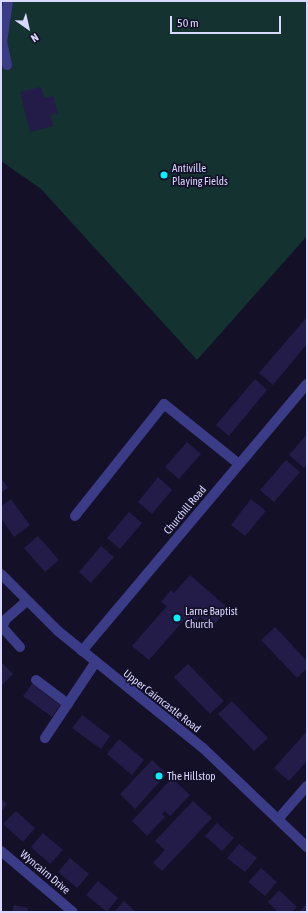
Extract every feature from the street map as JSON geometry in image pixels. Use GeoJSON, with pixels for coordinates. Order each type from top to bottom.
{"type":"FeatureCollection","features":[{"type":"Feature","properties":{"kind":"street"},"geometry":{"type":"LineString","coordinates":[[1,6],[7,1]]}},
{"type":"Feature","properties":{"kind":"street"},"geometry":{"type":"LineString","coordinates":[[7,1],[2,42],[7,65]]}},
{"type":"Feature","properties":{"kind":"street","name":"Churchill Road"},"geometry":{"type":"LineString","coordinates":[[82,652],[307,384]]}},
{"type":"Feature","properties":{"kind":"street"},"geometry":{"type":"LineString","coordinates":[[75,516],[164,404],[239,464]]}},
{"type":"Feature","properties":{"kind":"street","name":"Upper Cairncastle Road"},"geometry":{"type":"LineString","coordinates":[[1,574],[27,601],[82,652],[203,748],[279,818],[307,847]]}},
{"type":"Feature","properties":{"kind":"street"},"geometry":{"type":"LineString","coordinates":[[20,647],[2,627],[6,620],[27,601]]}},
{"type":"Feature","properties":{"kind":"street"},"geometry":{"type":"LineString","coordinates":[[45,738],[95,663]]}},
{"type":"Feature","properties":{"kind":"street"},"geometry":{"type":"LineString","coordinates":[[36,680],[68,704]]}},
{"type":"Feature","properties":{"kind":"street"},"geometry":{"type":"LineString","coordinates":[[279,818],[307,786]]}},
{"type":"Feature","properties":{"kind":"street","name":"Wyncairn Drive"},"geometry":{"type":"LineString","coordinates":[[1,851],[74,912]]}},
{"type":"Feature","properties":{"kind":"green space","name":"Antiville Playing Fields"},"geometry":{"type":"Polygon","coordinates":[[[6,1],[307,1],[307,236],[197,360],[41,189],[1,161],[1,7],[6,1]]]}},
{"type":"Feature","properties":{"kind":"building"},"geometry":{"type":"Polygon","coordinates":[[[41,87],[44,98],[53,96],[58,113],[50,115],[53,126],[30,132],[20,92],[41,87]]]}},
{"type":"Feature","properties":{"kind":"building"},"geometry":{"type":"Polygon","coordinates":[[[307,317],[307,344],[273,385],[259,373],[307,317]]]}},
{"type":"Feature","properties":{"kind":"building"},"geometry":{"type":"Polygon","coordinates":[[[255,379],[267,390],[229,436],[216,425],[255,379]]]}},
{"type":"Feature","properties":{"kind":"building"},"geometry":{"type":"Polygon","coordinates":[[[307,434],[307,464],[304,468],[289,455],[307,434]]]}},
{"type":"Feature","properties":{"kind":"building"},"geometry":{"type":"Polygon","coordinates":[[[187,442],[201,454],[179,479],[165,467],[187,442]]]}},
{"type":"Feature","properties":{"kind":"building"},"geometry":{"type":"Polygon","coordinates":[[[286,460],[300,472],[274,502],[260,490],[286,460]]]}},
{"type":"Feature","properties":{"kind":"building"},"geometry":{"type":"Polygon","coordinates":[[[158,477],[172,490],[152,514],[138,502],[158,477]]]}},
{"type":"Feature","properties":{"kind":"building"},"geometry":{"type":"Polygon","coordinates":[[[1,478],[8,488],[1,493],[1,478]]]}},
{"type":"Feature","properties":{"kind":"building"},"geometry":{"type":"Polygon","coordinates":[[[11,499],[30,525],[14,537],[1,518],[1,506],[11,499]]]}},
{"type":"Feature","properties":{"kind":"building"},"geometry":{"type":"Polygon","coordinates":[[[251,499],[266,511],[245,536],[231,525],[251,499]]]}},
{"type":"Feature","properties":{"kind":"building"},"geometry":{"type":"Polygon","coordinates":[[[129,512],[142,523],[120,549],[107,538],[129,512]]]}},
{"type":"Feature","properties":{"kind":"building"},"geometry":{"type":"Polygon","coordinates":[[[38,536],[59,560],[45,572],[24,548],[38,536]]]}},
{"type":"Feature","properties":{"kind":"building"},"geometry":{"type":"Polygon","coordinates":[[[101,546],[114,557],[91,583],[79,572],[101,546]]]}},
{"type":"Feature","properties":{"kind":"building","name":"Larne Baptist Church"},"geometry":{"type":"Polygon","coordinates":[[[190,575],[228,608],[212,627],[200,617],[191,626],[184,620],[149,660],[132,646],[167,606],[161,602],[171,590],[174,593],[190,575]]]}},
{"type":"Feature","properties":{"kind":"building"},"geometry":{"type":"Polygon","coordinates":[[[275,627],[307,661],[307,668],[297,678],[261,640],[275,627]]]}},
{"type":"Feature","properties":{"kind":"building"},"geometry":{"type":"Polygon","coordinates":[[[1,662],[13,674],[1,686],[1,662]]]}},
{"type":"Feature","properties":{"kind":"building"},"geometry":{"type":"Polygon","coordinates":[[[188,664],[224,701],[210,714],[174,677],[188,664]]]}},
{"type":"Feature","properties":{"kind":"building"},"geometry":{"type":"Polygon","coordinates":[[[32,684],[60,705],[52,717],[23,696],[32,684]]]}},
{"type":"Feature","properties":{"kind":"building"},"geometry":{"type":"Polygon","coordinates":[[[232,701],[268,738],[254,751],[218,714],[232,701]]]}},
{"type":"Feature","properties":{"kind":"building"},"geometry":{"type":"Polygon","coordinates":[[[82,715],[110,736],[101,749],[72,728],[82,715]]]}},
{"type":"Feature","properties":{"kind":"building"},"geometry":{"type":"Polygon","coordinates":[[[307,731],[307,761],[289,781],[274,768],[307,731]]]}},
{"type":"Feature","properties":{"kind":"building"},"geometry":{"type":"Polygon","coordinates":[[[119,739],[144,760],[132,775],[107,754],[119,739]]]}},
{"type":"Feature","properties":{"kind":"building"},"geometry":{"type":"Polygon","coordinates":[[[152,760],[167,774],[135,809],[120,794],[152,760]]]}},
{"type":"Feature","properties":{"kind":"building"},"geometry":{"type":"Polygon","coordinates":[[[172,778],[190,795],[170,816],[165,811],[162,814],[165,817],[147,836],[132,821],[172,778]]]}},
{"type":"Feature","properties":{"kind":"building"},"geometry":{"type":"Polygon","coordinates":[[[1,798],[7,804],[1,812],[1,798]]]}},
{"type":"Feature","properties":{"kind":"building"},"geometry":{"type":"Polygon","coordinates":[[[193,801],[212,818],[162,871],[153,863],[165,850],[155,841],[193,801]]]}},
{"type":"Feature","properties":{"kind":"building"},"geometry":{"type":"Polygon","coordinates":[[[16,811],[35,828],[23,842],[3,824],[16,811]]]}},
{"type":"Feature","properties":{"kind":"building"},"geometry":{"type":"Polygon","coordinates":[[[217,823],[234,838],[222,851],[205,836],[217,823]]]}},
{"type":"Feature","properties":{"kind":"building"},"geometry":{"type":"Polygon","coordinates":[[[43,833],[63,850],[50,864],[31,847],[43,833]]]}},
{"type":"Feature","properties":{"kind":"building"},"geometry":{"type":"Polygon","coordinates":[[[239,844],[257,858],[245,872],[227,858],[239,844]]]}},
{"type":"Feature","properties":{"kind":"building"},"geometry":{"type":"Polygon","coordinates":[[[70,858],[89,874],[77,888],[58,872],[70,858]]]}},
{"type":"Feature","properties":{"kind":"building"},"geometry":{"type":"Polygon","coordinates":[[[261,868],[277,882],[265,896],[248,882],[261,868]]]}},
{"type":"Feature","properties":{"kind":"building"},"geometry":{"type":"Polygon","coordinates":[[[98,881],[118,898],[107,912],[86,895],[98,881]]]}},
{"type":"Feature","properties":{"kind":"building"},"geometry":{"type":"Polygon","coordinates":[[[279,890],[297,907],[292,912],[278,912],[268,902],[279,890]]]}},
{"type":"Feature","properties":{"kind":"building"},"geometry":{"type":"Polygon","coordinates":[[[124,901],[136,912],[114,912],[124,901]]]}},
{"type":"Feature","properties":{"kind":"building"},"geometry":{"type":"Polygon","coordinates":[[[307,903],[307,912],[299,912],[307,903]]]}},
{"type":"Feature","properties":{"kind":"building"},"geometry":{"type":"Polygon","coordinates":[[[14,905],[28,908],[27,912],[12,912],[14,905]]]}},
{"type":"Feature","properties":{"kind":"place","name":"Antiville Playing Fields"},"geometry":{"type":"Point","coordinates":[164,175]}},
{"type":"Feature","properties":{"kind":"place","name":"Larne Baptist Church"},"geometry":{"type":"Point","coordinates":[177,618]}},
{"type":"Feature","properties":{"kind":"place","name":"The Hillstop"},"geometry":{"type":"Point","coordinates":[159,776]}}]}
